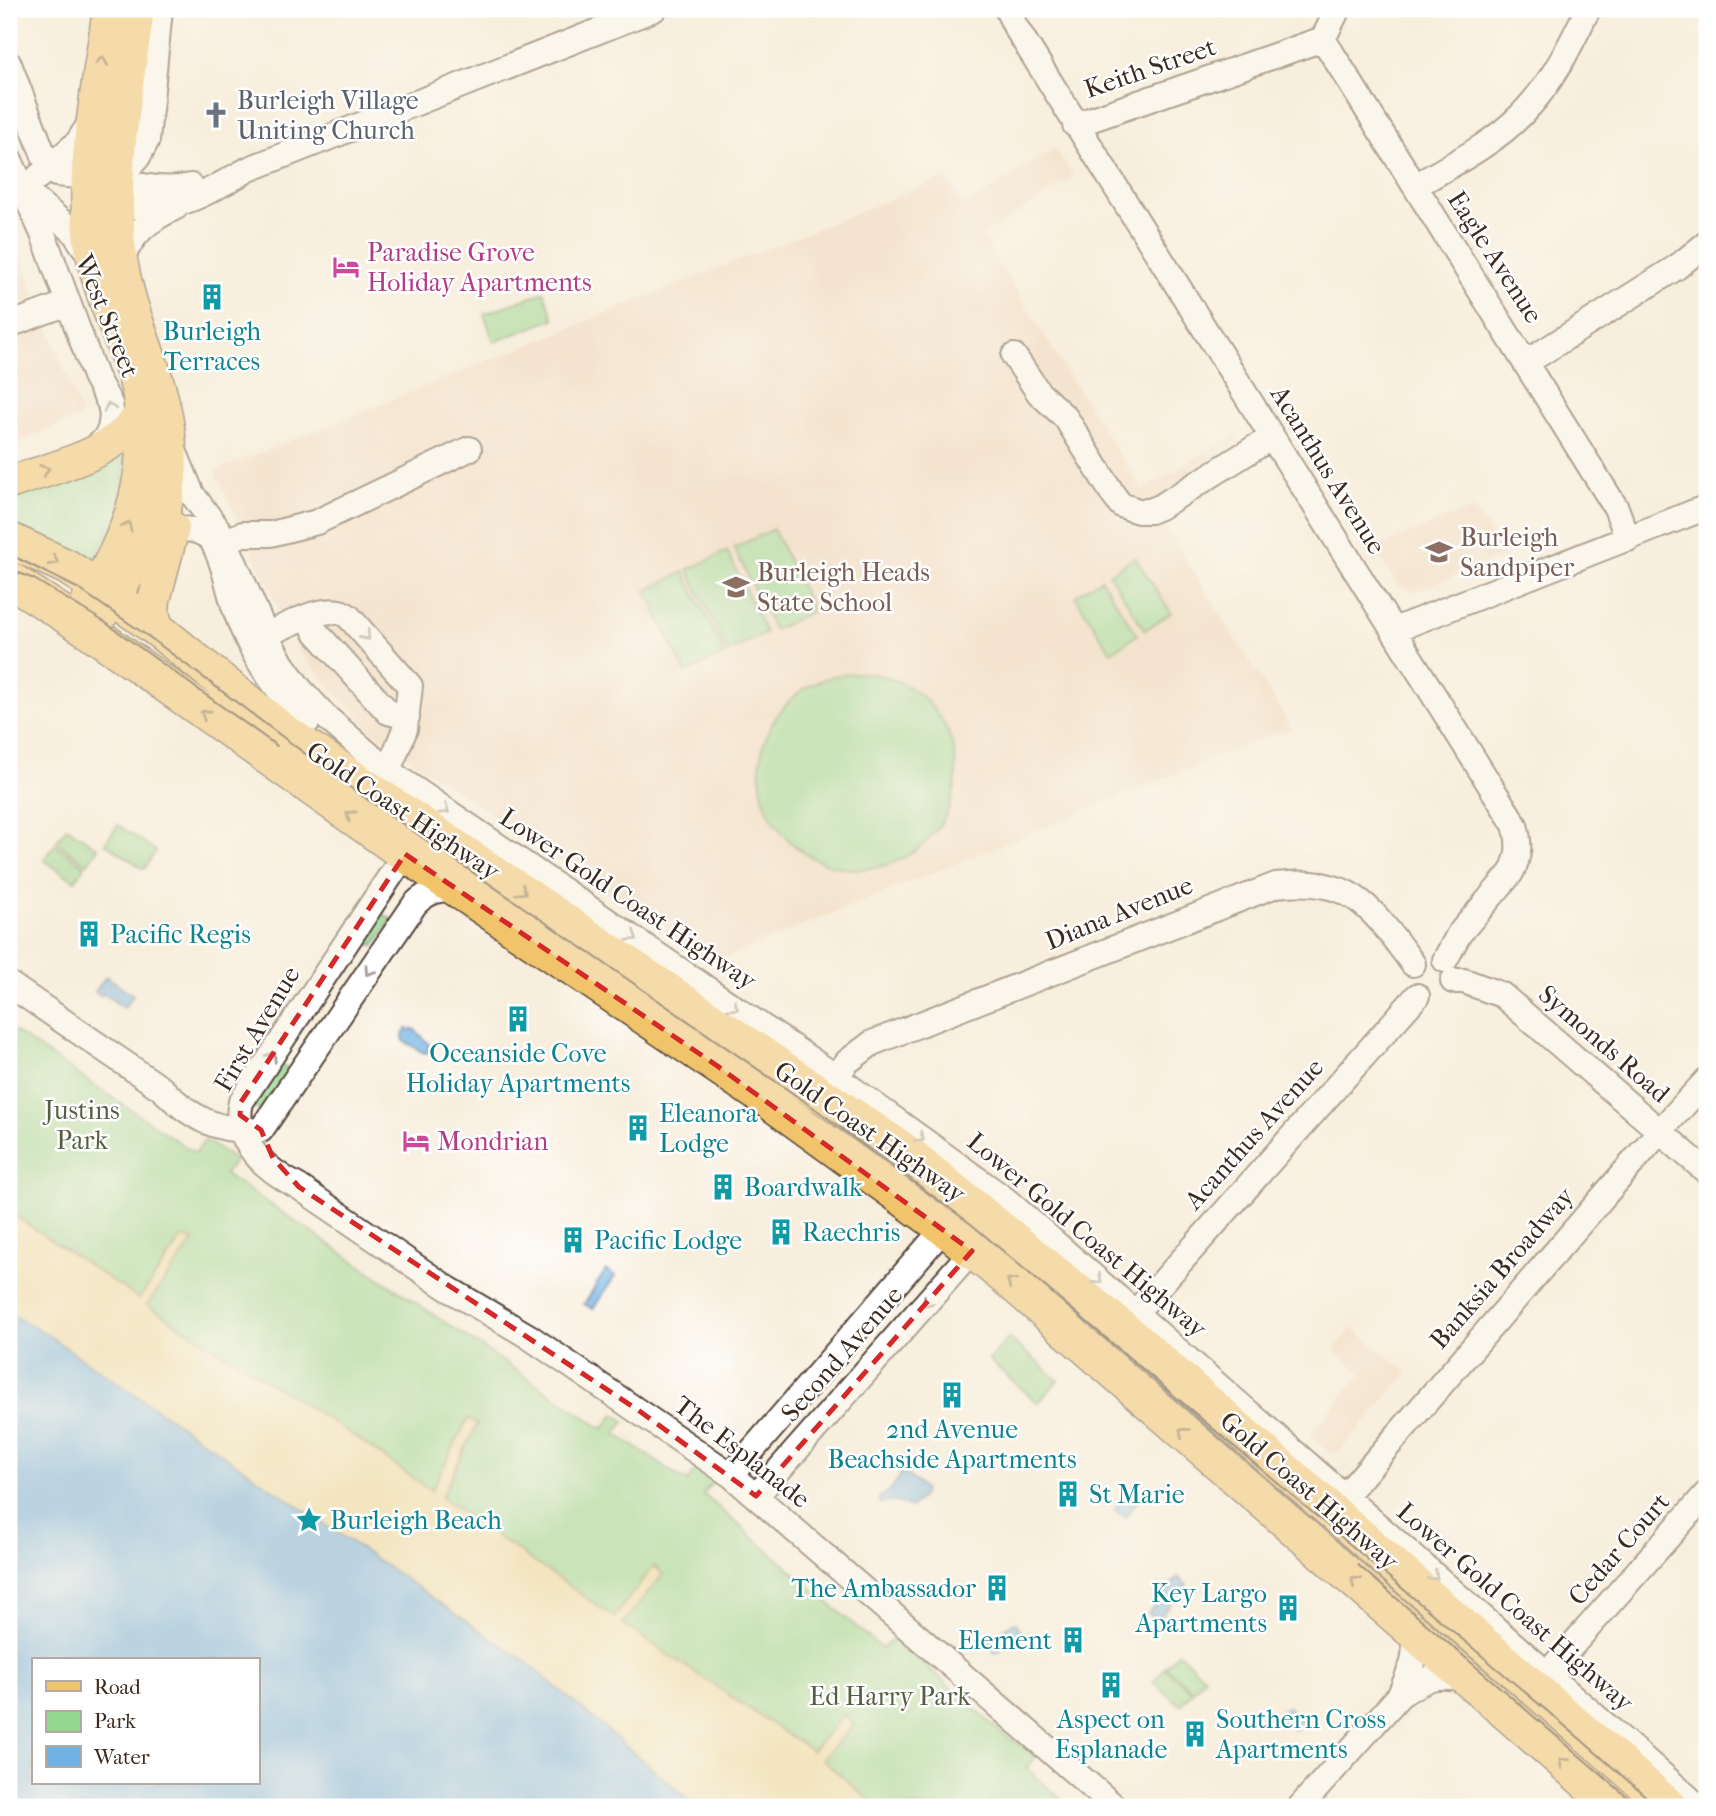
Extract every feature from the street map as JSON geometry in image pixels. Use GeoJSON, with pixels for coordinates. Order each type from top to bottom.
{"type":"FeatureCollection","features":[{"type":"Feature","properties":{"kind":"highway","name":"Gold Coast Highway"},"geometry":{"type":"LineString","coordinates":[[9,540],[67,568],[105,592],[157,629],[282,730],[909,1154],[1126,1332],[1670,1807]]}},
{"type":"Feature","properties":{"kind":"highway","name":"Gold Coast Highway"},"geometry":{"type":"LineString","coordinates":[[9,579],[83,626],[405,854],[773,1104],[944,1228],[1010,1281],[1615,1807]]}},
{"type":"Feature","properties":{"kind":"main road"},"geometry":{"type":"LineString","coordinates":[[103,191],[95,113],[109,9]]}},
{"type":"Feature","properties":{"kind":"main road"},"geometry":{"type":"LineString","coordinates":[[83,626],[105,592],[164,531],[177,511],[178,489],[162,398],[141,334],[87,221],[103,191],[119,146],[138,9]]}},
{"type":"Feature","properties":{"kind":"main road"},"geometry":{"type":"LineString","coordinates":[[105,592],[136,501],[142,453],[141,412],[135,379],[107,262]]}},
{"type":"Feature","properties":{"kind":"main road"},"geometry":{"type":"LineString","coordinates":[[9,483],[82,457],[121,438],[131,429],[141,412]]}},
{"type":"Feature","properties":{"kind":"main road"},"geometry":{"type":"LineString","coordinates":[[157,629],[153,611],[164,531]]}},
{"type":"Feature","properties":{"kind":"street"},"geometry":{"type":"LineString","coordinates":[[103,191],[138,158],[147,140],[160,9]]}},
{"type":"Feature","properties":{"kind":"street"},"geometry":{"type":"LineString","coordinates":[[20,194],[44,200],[103,191],[177,189],[249,169],[654,9]]}},
{"type":"Feature","properties":{"kind":"street","name":"Acanthus Avenue"},"geometry":{"type":"LineString","coordinates":[[1007,9],[1075,125],[1515,825],[1520,843],[1517,862],[1511,873],[1458,934],[1449,971]]}},
{"type":"Feature","properties":{"kind":"street"},"geometry":{"type":"LineString","coordinates":[[1323,39],[1338,9]]}},
{"type":"Feature","properties":{"kind":"street"},"geometry":{"type":"LineString","coordinates":[[1415,186],[1485,144],[1522,114],[1565,56],[1588,9]]}},
{"type":"Feature","properties":{"kind":"street","name":"Keith Street"},"geometry":{"type":"LineString","coordinates":[[1075,125],[1323,39]]}},
{"type":"Feature","properties":{"kind":"street","name":"Eagle Avenue"},"geometry":{"type":"LineString","coordinates":[[1323,39],[1527,362],[1616,508],[1628,539]]}},
{"type":"Feature","properties":{"kind":"street"},"geometry":{"type":"LineString","coordinates":[[9,64],[48,168],[56,174],[103,191],[166,206],[198,196]]}},
{"type":"Feature","properties":{"kind":"street"},"geometry":{"type":"LineString","coordinates":[[20,194],[78,142],[95,113]]}},
{"type":"Feature","properties":{"kind":"street"},"geometry":{"type":"LineString","coordinates":[[9,145],[24,141],[34,130]]}},
{"type":"Feature","properties":{"kind":"street","name":"West Street"},"geometry":{"type":"LineString","coordinates":[[9,158],[20,194],[43,234],[94,376],[110,404],[110,430],[104,440],[82,457]]}},
{"type":"Feature","properties":{"kind":"street"},"geometry":{"type":"LineString","coordinates":[[107,262],[159,215],[249,169]]}},
{"type":"Feature","properties":{"kind":"street","name":"West Street"},"geometry":{"type":"LineString","coordinates":[[20,194],[74,231],[107,262]]}},
{"type":"Feature","properties":{"kind":"street"},"geometry":{"type":"LineString","coordinates":[[1527,362],[1677,267],[1707,243]]}},
{"type":"Feature","properties":{"kind":"street"},"geometry":{"type":"LineString","coordinates":[[9,325],[68,303]]}},
{"type":"Feature","properties":{"kind":"street"},"geometry":{"type":"LineString","coordinates":[[1014,356],[1039,393],[1066,418],[1114,496],[1129,509],[1150,511],[1160,507],[1272,437]]}},
{"type":"Feature","properties":{"kind":"street","name":"Lower Gold Coast Highway"},"geometry":{"type":"LineString","coordinates":[[171,446],[192,494],[215,524],[238,617],[258,659],[275,686],[308,721],[350,752],[388,771],[836,1077],[1006,1200],[1699,1807]]}},
{"type":"Feature","properties":{"kind":"street"},"geometry":{"type":"LineString","coordinates":[[164,531],[201,531],[220,543],[243,534],[271,534],[317,522],[469,449]]}},
{"type":"Feature","properties":{"kind":"street"},"geometry":{"type":"LineString","coordinates":[[1394,630],[1707,507]]}},
{"type":"Feature","properties":{"kind":"street","name":"Lower Gold Coast Highway"},"geometry":{"type":"LineString","coordinates":[[220,543],[282,664],[313,703],[388,771]]}},
{"type":"Feature","properties":{"kind":"street"},"geometry":{"type":"LineString","coordinates":[[258,659],[260,642],[266,635],[330,610],[340,611],[349,617],[408,683],[410,691],[407,717],[402,738],[388,771]]}},
{"type":"Feature","properties":{"kind":"street"},"geometry":{"type":"LineString","coordinates":[[310,617],[315,631],[388,712],[407,717]]}},
{"type":"Feature","properties":{"kind":"street","name":"First Avenue"},"geometry":{"type":"LineString","coordinates":[[248,1125],[241,1102],[405,854]]}},
{"type":"Feature","properties":{"kind":"street","name":"Diana Avenue"},"geometry":{"type":"LineString","coordinates":[[836,1077],[848,1062],[873,1043],[1276,886],[1317,883],[1347,893],[1379,917],[1413,964]]}},
{"type":"Feature","properties":{"kind":"street"},"geometry":{"type":"LineString","coordinates":[[9,984],[162,1089],[200,1104],[230,1110],[248,1125],[407,915],[426,894],[435,890],[457,888]]}},
{"type":"Feature","properties":{"kind":"street"},"geometry":{"type":"LineString","coordinates":[[377,895],[407,915]]}},
{"type":"Feature","properties":{"kind":"street"},"geometry":{"type":"LineString","coordinates":[[1431,955],[1449,971],[1451,989],[1439,999],[1417,996],[1412,991],[1408,977],[1413,964],[1424,956],[1431,955]]}},
{"type":"Feature","properties":{"kind":"street","name":"Symonds Road"},"geometry":{"type":"LineString","coordinates":[[1449,971],[1464,981],[1502,995],[1707,1172]]}},
{"type":"Feature","properties":{"kind":"street","name":"Acanthus Avenue"},"geometry":{"type":"LineString","coordinates":[[1136,1312],[1417,996]]}},
{"type":"Feature","properties":{"kind":"street","name":"Banksia Broadway"},"geometry":{"type":"LineString","coordinates":[[1344,1497],[1707,1080]]}},
{"type":"Feature","properties":{"kind":"street","name":"The Esplanade"},"geometry":{"type":"LineString","coordinates":[[248,1125],[299,1187],[447,1288],[539,1344],[731,1475],[1115,1807]]}},
{"type":"Feature","properties":{"kind":"street","name":"Second Avenue"},"geometry":{"type":"LineString","coordinates":[[731,1475],[944,1228]]}},
{"type":"Feature","properties":{"kind":"street","name":"Second Avenue"},"geometry":{"type":"LineString","coordinates":[[756,1496],[972,1251]]}},
{"type":"Feature","properties":{"kind":"street"},"geometry":{"type":"LineString","coordinates":[[920,1255],[948,1278]]}},
{"type":"Feature","properties":{"kind":"street"},"geometry":{"type":"LineString","coordinates":[[758,1443],[784,1465]]}},
{"type":"Feature","properties":{"kind":"street","name":"Cedar Court"},"geometry":{"type":"LineString","coordinates":[[1546,1675],[1707,1493]]}},
{"type":"Feature","properties":{"kind":"street"},"geometry":{"type":"LineString","coordinates":[[1400,1695],[1413,1663],[1415,1648],[1411,1629]]}},
{"type":"Feature","properties":{"kind":"street"},"geometry":{"type":"LineString","coordinates":[[1300,1807],[1400,1695],[1429,1677],[1440,1675],[1467,1679]]}},
{"type":"Feature","properties":{"kind":"highlighted area"},"geometry":{"type":"Polygon","coordinates":[[[405,854],[716,1065],[972,1251],[756,1496],[638,1410],[299,1187],[273,1158],[261,1130],[240,1115],[241,1102],[405,854]]]}},
{"type":"Feature","properties":{"kind":"shaded area","name":"Burleigh Heads State School"},"geometry":{"type":"Polygon","coordinates":[[[1055,148],[1074,177],[982,236],[1142,491],[1236,433],[1256,465],[1163,523],[1291,727],[712,963],[378,738],[298,651],[215,471],[945,177],[964,206],[1055,148]]]}},
{"type":"Feature","properties":{"kind":"shaded area"},"geometry":{"type":"Polygon","coordinates":[[[9,227],[82,416],[9,445],[9,227]]]}},
{"type":"Feature","properties":{"kind":"shaded area","name":"Burleigh Sandpiper"},"geometry":{"type":"Polygon","coordinates":[[[1474,508],[1504,556],[1414,592],[1397,585],[1374,548],[1474,508]]]}},
{"type":"Feature","properties":{"kind":"shaded area"},"geometry":{"type":"Polygon","coordinates":[[[1353,1328],[1408,1373],[1339,1452],[1330,1453],[1309,1435],[1362,1374],[1334,1350],[1353,1328]]]}},
{"type":"Feature","properties":{"kind":"green space"},"geometry":{"type":"Polygon","coordinates":[[[544,292],[554,319],[494,342],[484,314],[544,292]]]}},
{"type":"Feature","properties":{"kind":"green space"},"geometry":{"type":"Polygon","coordinates":[[[127,442],[120,511],[92,566],[9,525],[9,492],[127,442]]]}},
{"type":"Feature","properties":{"kind":"green space"},"geometry":{"type":"Polygon","coordinates":[[[773,529],[813,611],[774,630],[734,548],[773,529]]]}},
{"type":"Feature","properties":{"kind":"green space"},"geometry":{"type":"Polygon","coordinates":[[[727,551],[766,633],[728,652],[688,570],[727,551]]]}},
{"type":"Feature","properties":{"kind":"green space"},"geometry":{"type":"Polygon","coordinates":[[[1135,557],[1171,613],[1145,630],[1109,574],[1135,557]]]}},
{"type":"Feature","properties":{"kind":"green space"},"geometry":{"type":"Polygon","coordinates":[[[684,572],[725,654],[686,673],[646,591],[684,572]]]}},
{"type":"Feature","properties":{"kind":"green space"},"geometry":{"type":"Polygon","coordinates":[[[1101,579],[1137,635],[1111,652],[1075,596],[1101,579]]]}},
{"type":"Feature","properties":{"kind":"green space"},"geometry":{"type":"Polygon","coordinates":[[[858,673],[895,680],[927,702],[949,734],[956,771],[949,808],[927,840],[895,862],[858,869],[821,862],[789,840],[767,808],[760,771],[767,734],[789,702],[821,680],[858,673]]]}},
{"type":"Feature","properties":{"kind":"green space"},"geometry":{"type":"Polygon","coordinates":[[[118,825],[156,851],[144,869],[105,843],[118,825]]]}},
{"type":"Feature","properties":{"kind":"green space"},"geometry":{"type":"Polygon","coordinates":[[[67,827],[98,848],[87,864],[56,842],[67,827]]]}},
{"type":"Feature","properties":{"kind":"green space"},"geometry":{"type":"Polygon","coordinates":[[[55,845],[85,866],[75,881],[44,860],[55,845]]]}},
{"type":"Feature","properties":{"kind":"green space"},"geometry":{"type":"Polygon","coordinates":[[[378,911],[392,919],[374,946],[361,937],[378,911]]]}},
{"type":"Feature","properties":{"kind":"green space"},"geometry":{"type":"Polygon","coordinates":[[[9,1028],[195,1153],[205,1140],[235,1160],[225,1174],[603,1429],[614,1414],[625,1421],[616,1434],[687,1482],[696,1469],[714,1481],[703,1494],[882,1649],[894,1637],[997,1729],[1036,1756],[1026,1768],[1070,1807],[877,1807],[822,1759],[853,1725],[844,1715],[812,1751],[622,1624],[662,1574],[655,1566],[614,1618],[441,1498],[477,1424],[467,1420],[431,1491],[348,1432],[147,1305],[193,1240],[181,1238],[139,1299],[9,1212],[9,1028]]]}},
{"type":"Feature","properties":{"kind":"green space"},"geometry":{"type":"Polygon","coordinates":[[[277,1062],[290,1071],[262,1112],[249,1103],[277,1062]]]}},
{"type":"Feature","properties":{"kind":"green space"},"geometry":{"type":"Polygon","coordinates":[[[1009,1338],[1058,1380],[1038,1403],[989,1360],[1009,1338]]]}},
{"type":"Feature","properties":{"kind":"green space"},"geometry":{"type":"Polygon","coordinates":[[[1178,1653],[1205,1677],[1193,1691],[1166,1667],[1178,1653]]]}},
{"type":"Feature","properties":{"kind":"green space"},"geometry":{"type":"Polygon","coordinates":[[[1165,1668],[1192,1692],[1180,1705],[1153,1682],[1165,1668]]]}},
{"type":"Feature","properties":{"kind":"sand","name":"Burleigh Beach"},"geometry":{"type":"Polygon","coordinates":[[[9,1212],[139,1299],[182,1238],[194,1240],[147,1305],[348,1432],[431,1491],[468,1419],[477,1424],[441,1498],[614,1617],[654,1566],[663,1574],[623,1624],[812,1751],[844,1714],[854,1725],[822,1759],[877,1807],[504,1807],[9,1406],[9,1212]]]}},
{"type":"Feature","properties":{"kind":"water"},"geometry":{"type":"Polygon","coordinates":[[[106,976],[133,995],[124,1008],[104,994],[100,996],[95,992],[106,976]]]}},
{"type":"Feature","properties":{"kind":"water"},"geometry":{"type":"Polygon","coordinates":[[[407,1029],[414,1029],[429,1044],[429,1052],[424,1053],[404,1041],[403,1035],[407,1029]]]}},
{"type":"Feature","properties":{"kind":"water"},"geometry":{"type":"Polygon","coordinates":[[[606,1270],[615,1276],[593,1309],[584,1304],[606,1270]]]}},
{"type":"Feature","properties":{"kind":"water"},"geometry":{"type":"Polygon","coordinates":[[[9,1314],[39,1329],[525,1661],[698,1807],[9,1807],[9,1314]]]}},
{"type":"Feature","properties":{"kind":"water"},"geometry":{"type":"Polygon","coordinates":[[[902,1472],[924,1489],[923,1495],[911,1508],[898,1502],[880,1503],[879,1498],[892,1489],[902,1472]]]}},
{"type":"Feature","properties":{"kind":"water"},"geometry":{"type":"Polygon","coordinates":[[[1131,1489],[1139,1494],[1140,1499],[1125,1517],[1114,1510],[1131,1489]]]}},
{"type":"Feature","properties":{"kind":"water"},"geometry":{"type":"Polygon","coordinates":[[[1178,1577],[1187,1585],[1157,1620],[1148,1613],[1178,1577]]]}},
{"type":"Feature","properties":{"kind":"water"},"geometry":{"type":"Polygon","coordinates":[[[1015,1622],[1023,1636],[995,1653],[987,1639],[1015,1622]]]}},
{"type":"Feature","properties":{"kind":"water"},"geometry":{"type":"Polygon","coordinates":[[[1288,1707],[1303,1720],[1302,1726],[1294,1730],[1278,1717],[1279,1712],[1288,1707]]]}},
{"type":"Feature","properties":{"kind":"tram line"},"geometry":{"type":"LineString","coordinates":[[9,554],[79,589],[152,639],[355,791],[814,1108],[971,1224],[1658,1807]]}},
{"type":"Feature","properties":{"kind":"tram line"},"geometry":{"type":"LineString","coordinates":[[9,569],[34,579],[106,623],[277,746]]}},
{"type":"Feature","properties":{"kind":"tram line"},"geometry":{"type":"LineString","coordinates":[[1358,1565],[1639,1807]]}},
{"type":"Feature","properties":{"kind":"place","name":"Burleigh Village Uniting Church"},"geometry":{"type":"Point","coordinates":[216,115]}},
{"type":"Feature","properties":{"kind":"place","name":"Paradise Grove Holiday Apartments"},"geometry":{"type":"Point","coordinates":[346,267]}},
{"type":"Feature","properties":{"kind":"place","name":"Burleigh Terraces"},"geometry":{"type":"Point","coordinates":[212,297]}},
{"type":"Feature","properties":{"kind":"place","name":"Burleigh Sandpiper"},"geometry":{"type":"Point","coordinates":[1439,552]}},
{"type":"Feature","properties":{"kind":"place","name":"Burleigh Heads State School"},"geometry":{"type":"Point","coordinates":[736,587]}},
{"type":"Feature","properties":{"kind":"place","name":"Pacific Regis"},"geometry":{"type":"Point","coordinates":[89,934]}},
{"type":"Feature","properties":{"kind":"place","name":"Oceanside Cove Holiday Apartments"},"geometry":{"type":"Point","coordinates":[518,1019]}},
{"type":"Feature","properties":{"kind":"place","name":"Eleanora Lodge"},"geometry":{"type":"Point","coordinates":[638,1128]}},
{"type":"Feature","properties":{"kind":"place","name":"Mondrian"},"geometry":{"type":"Point","coordinates":[416,1141]}},
{"type":"Feature","properties":{"kind":"place","name":"Boardwalk"},"geometry":{"type":"Point","coordinates":[723,1187]}},
{"type":"Feature","properties":{"kind":"place","name":"Raechris"},"geometry":{"type":"Point","coordinates":[781,1232]}},
{"type":"Feature","properties":{"kind":"place","name":"Pacific Lodge"},"geometry":{"type":"Point","coordinates":[573,1240]}},
{"type":"Feature","properties":{"kind":"place","name":"2nd Avenue Beachside Apartments"},"geometry":{"type":"Point","coordinates":[952,1395]}},
{"type":"Feature","properties":{"kind":"place","name":"St Marie"},"geometry":{"type":"Point","coordinates":[1068,1494]}},
{"type":"Feature","properties":{"kind":"place","name":"Burleigh Beach"},"geometry":{"type":"Point","coordinates":[309,1520]}},
{"type":"Feature","properties":{"kind":"place","name":"The Ambassador"},"geometry":{"type":"Point","coordinates":[997,1588]}},
{"type":"Feature","properties":{"kind":"place","name":"Key Largo Apartments"},"geometry":{"type":"Point","coordinates":[1288,1608]}},
{"type":"Feature","properties":{"kind":"place","name":"Element"},"geometry":{"type":"Point","coordinates":[1073,1640]}},
{"type":"Feature","properties":{"kind":"place","name":"Aspect on Esplanade"},"geometry":{"type":"Point","coordinates":[1111,1685]}},
{"type":"Feature","properties":{"kind":"place","name":"Southern Cross Apartments"},"geometry":{"type":"Point","coordinates":[1195,1734]}},
{"type":"Feature","properties":{"kind":"park label","name":"Justins Park"},"geometry":{"type":"Point","coordinates":[82,1125]}},
{"type":"Feature","properties":{"kind":"park label","name":"Ed Harry Park"},"geometry":{"type":"Point","coordinates":[890,1696]}}]}
